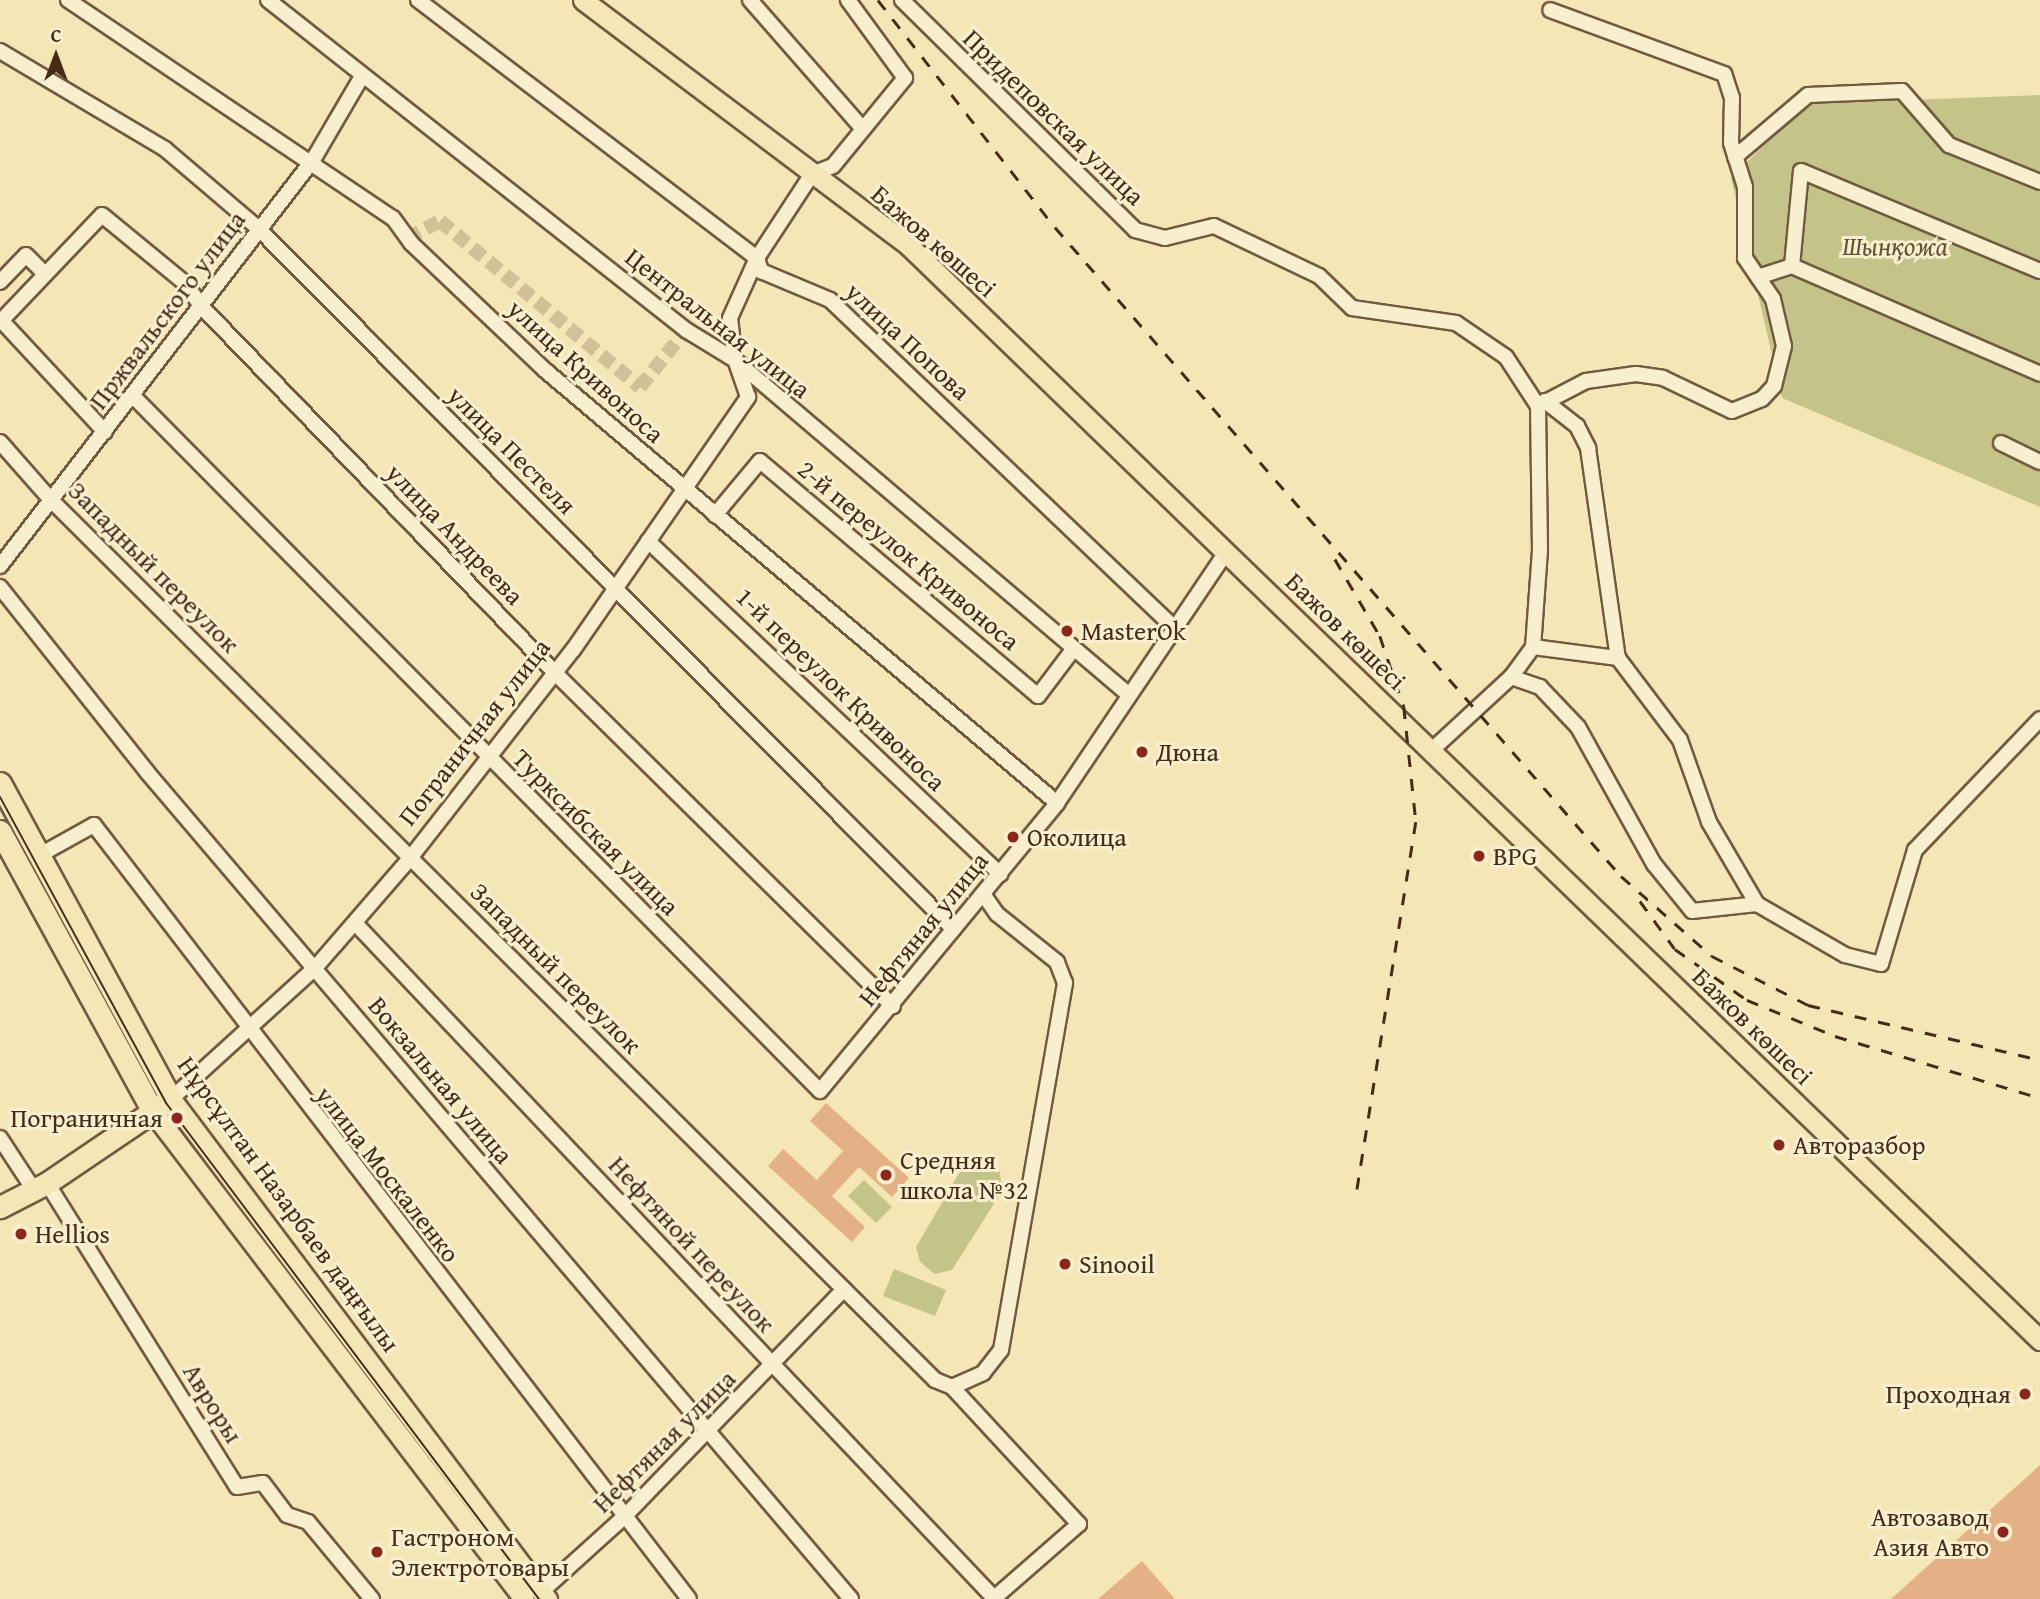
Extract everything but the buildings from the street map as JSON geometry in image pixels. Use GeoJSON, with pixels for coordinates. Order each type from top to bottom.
{"type":"FeatureCollection","features":[{"type":"Feature","properties":{"kind":"highway","name":"Нұрсұлтан Назарбаев даңғылы"},"geometry":{"type":"LineString","coordinates":[[0,783],[172,1099]]}},
{"type":"Feature","properties":{"kind":"highway","name":"Нұрсұлтан Назарбаев даңғылы"},"geometry":{"type":"LineString","coordinates":[[0,831],[153,1112]]}},
{"type":"Feature","properties":{"kind":"highway","name":"Пограничная улица"},"geometry":{"type":"LineString","coordinates":[[0,1207],[40,1187],[172,1099]]}},
{"type":"Feature","properties":{"kind":"main road","name":"Бажов көшесі"},"geometry":{"type":"LineString","coordinates":[[583,0],[908,245],[1433,749],[2040,1340]]}},
{"type":"Feature","properties":{"kind":"main road","name":"Нұрсұлтан Назарбаев даңғылы"},"geometry":{"type":"LineString","coordinates":[[172,1099],[535,1597]]}},
{"type":"Feature","properties":{"kind":"main road","name":"Нұрсұлтан Назарбаев даңғылы"},"geometry":{"type":"LineString","coordinates":[[153,1112],[535,1597]]}},
{"type":"Feature","properties":{"kind":"street","name":"улица Кривоноса"},"geometry":{"type":"LineString","coordinates":[[68,0],[313,160],[393,218],[411,243],[547,371],[682,490],[1057,803]]}},
{"type":"Feature","properties":{"kind":"street","name":"Центральная улица"},"geometry":{"type":"LineString","coordinates":[[268,0],[686,330],[735,360],[1072,651],[1129,695]]}},
{"type":"Feature","properties":{"kind":"street","name":"улица Попова"},"geometry":{"type":"LineString","coordinates":[[418,0],[757,258],[761,271],[830,300],[1173,627]]}},
{"type":"Feature","properties":{"kind":"street"},"geometry":{"type":"LineString","coordinates":[[750,0],[863,129]]}},
{"type":"Feature","properties":{"kind":"street"},"geometry":{"type":"LineString","coordinates":[[812,174],[833,166],[905,78],[848,0]]}},
{"type":"Feature","properties":{"kind":"street","name":"Придеповская улица"},"geometry":{"type":"LineString","coordinates":[[902,0],[1135,230],[1165,238],[1214,226],[1319,276],[1352,308],[1469,329],[1506,357],[1541,403]]}},
{"type":"Feature","properties":{"kind":"street"},"geometry":{"type":"LineString","coordinates":[[1541,403],[1586,381],[1636,374],[1663,378],[1732,411],[1762,399],[1774,386],[1784,346],[1773,299],[1745,258],[1745,187],[1735,157],[1732,98],[1724,74],[1550,10]]}},
{"type":"Feature","properties":{"kind":"street","name":"улица Пестеля"},"geometry":{"type":"LineString","coordinates":[[0,51],[165,149],[259,229],[953,929]]}},
{"type":"Feature","properties":{"kind":"street","name":"Пржвальского улица"},"geometry":{"type":"LineString","coordinates":[[0,566],[106,432],[313,160],[362,76]]}},
{"type":"Feature","properties":{"kind":"street"},"geometry":{"type":"LineString","coordinates":[[1735,157],[1808,95],[1902,91],[1949,145],[2040,182]]}},
{"type":"Feature","properties":{"kind":"street"},"geometry":{"type":"LineString","coordinates":[[1792,267],[1801,171],[2040,271]]}},
{"type":"Feature","properties":{"kind":"street","name":"Пограничная улица"},"geometry":{"type":"LineString","coordinates":[[172,1099],[315,968],[411,857],[554,672],[748,397],[735,360],[730,318],[757,258],[812,174]]}},
{"type":"Feature","properties":{"kind":"street","name":"улица Андреева"},"geometry":{"type":"LineString","coordinates":[[46,274],[102,215],[186,284],[201,306],[554,672],[893,1006]]}},
{"type":"Feature","properties":{"kind":"street"},"geometry":{"type":"LineString","coordinates":[[0,282],[26,255],[46,274],[1,320],[106,432]]}},
{"type":"Feature","properties":{"kind":"street"},"geometry":{"type":"LineString","coordinates":[[1758,277],[1792,267],[2040,374]]}},
{"type":"Feature","properties":{"kind":"street","name":"Турксибская улица"},"geometry":{"type":"LineString","coordinates":[[133,396],[820,1091]]}},
{"type":"Feature","properties":{"kind":"street"},"geometry":{"type":"LineString","coordinates":[[1433,749],[1511,677],[1533,647],[1540,550],[1541,403]]}},
{"type":"Feature","properties":{"kind":"street"},"geometry":{"type":"LineString","coordinates":[[1541,403],[1577,426],[1588,448],[1618,658],[1680,740],[1709,822],[1757,904],[1845,955],[1881,964],[1915,850],[2040,719]]}},
{"type":"Feature","properties":{"kind":"street","name":"Западный переулок"},"geometry":{"type":"LineString","coordinates":[[0,442],[52,500],[935,1380],[952,1387],[1079,1524],[993,1599]]}},
{"type":"Feature","properties":{"kind":"street"},"geometry":{"type":"LineString","coordinates":[[2001,443],[2040,462]]}},
{"type":"Feature","properties":{"kind":"street","name":"2-й переулок Кривоноса"},"geometry":{"type":"LineString","coordinates":[[715,515],[760,461],[1038,696],[1072,651]]}},
{"type":"Feature","properties":{"kind":"street","name":"1-й переулок Кривоноса"},"geometry":{"type":"LineString","coordinates":[[648,541],[1000,874]]}},
{"type":"Feature","properties":{"kind":"street","name":"Нефтяная улица"},"geometry":{"type":"LineString","coordinates":[[820,1091],[893,1006],[1057,803],[1226,552]]}},
{"type":"Feature","properties":{"kind":"street","name":"Вокзальная улица"},"geometry":{"type":"LineString","coordinates":[[0,587],[315,968],[706,1433],[851,1599]]}},
{"type":"Feature","properties":{"kind":"street"},"geometry":{"type":"LineString","coordinates":[[1533,647],[1618,658]]}},
{"type":"Feature","properties":{"kind":"street"},"geometry":{"type":"LineString","coordinates":[[1511,677],[1540,687],[1578,727],[1654,864],[1692,911],[1757,904]]}},
{"type":"Feature","properties":{"kind":"street","name":"улица Москаленко"},"geometry":{"type":"LineString","coordinates":[[38,856],[93,825],[246,1030],[623,1518],[689,1599]]}},
{"type":"Feature","properties":{"kind":"street"},"geometry":{"type":"LineString","coordinates":[[952,1387],[983,1373],[1001,1350],[1065,983],[1057,962],[997,914],[984,894]]}},
{"type":"Feature","properties":{"kind":"street","name":"Нефтяной переулок"},"geometry":{"type":"LineString","coordinates":[[355,923],[993,1599]]}},
{"type":"Feature","properties":{"kind":"street","name":"Авроры"},"geometry":{"type":"LineString","coordinates":[[0,1138],[40,1187],[237,1488],[263,1483],[287,1516],[308,1522],[372,1599]]}},
{"type":"Feature","properties":{"kind":"street","name":"Нефтяная улица"},"geometry":{"type":"LineString","coordinates":[[535,1597],[623,1518],[774,1366],[844,1289]]}},
{"type":"Feature","properties":{"kind":"green space","name":"Шынқожа"},"geometry":{"type":"Polygon","coordinates":[[[2040,95],[2040,507],[1782,398],[1731,178],[1805,104],[2040,95]]]}},
{"type":"Feature","properties":{"kind":"green space"},"geometry":{"type":"Polygon","coordinates":[[[983,1162],[1000,1172],[1002,1191],[952,1270],[935,1274],[920,1262],[916,1247],[961,1170],[983,1162]]]}},
{"type":"Feature","properties":{"kind":"green space"},"geometry":{"type":"Polygon","coordinates":[[[864,1180],[892,1207],[876,1223],[848,1196],[864,1180]]]}},
{"type":"Feature","properties":{"kind":"green space"},"geometry":{"type":"Polygon","coordinates":[[[894,1269],[946,1290],[935,1316],[883,1296],[894,1269]]]}},
{"type":"Feature","properties":{"kind":"tunnel"},"geometry":{"type":"LineString","coordinates":[[407,238],[440,221],[640,387],[686,330]]}},
{"type":"Feature","properties":{"kind":"tram line"},"geometry":{"type":"LineString","coordinates":[[0,797],[166,1103],[539,1599]]}},
{"type":"Feature","properties":{"kind":"railway"},"geometry":{"type":"LineString","coordinates":[[878,0],[1055,227],[1621,876],[1712,956],[1808,1005],[2040,1060]]}},
{"type":"Feature","properties":{"kind":"railway"},"geometry":{"type":"LineString","coordinates":[[1335,559],[1380,636],[1404,707],[1416,822],[1357,1191]]}},
{"type":"Feature","properties":{"kind":"railway"},"geometry":{"type":"LineString","coordinates":[[1640,901],[1675,949],[1747,1000],[1835,1036],[2040,1098]]}},
{"type":"Feature","properties":{"kind":"place","name":"MasterOk"},"geometry":{"type":"Point","coordinates":[1067,631]}},
{"type":"Feature","properties":{"kind":"place","name":"Дюна"},"geometry":{"type":"Point","coordinates":[1142,752]}},
{"type":"Feature","properties":{"kind":"place","name":"Околица"},"geometry":{"type":"Point","coordinates":[1013,837]}},
{"type":"Feature","properties":{"kind":"place","name":"BPG"},"geometry":{"type":"Point","coordinates":[1479,856]}},
{"type":"Feature","properties":{"kind":"place","name":"Пограничная"},"geometry":{"type":"Point","coordinates":[177,1118]}},
{"type":"Feature","properties":{"kind":"place","name":"Авторазбор"},"geometry":{"type":"Point","coordinates":[1779,1145]}},
{"type":"Feature","properties":{"kind":"place","name":"Средняя школа №32"},"geometry":{"type":"Point","coordinates":[886,1175]}},
{"type":"Feature","properties":{"kind":"place","name":"Hellios"},"geometry":{"type":"Point","coordinates":[21,1234]}},
{"type":"Feature","properties":{"kind":"place","name":"Sinooil"},"geometry":{"type":"Point","coordinates":[1065,1264]}},
{"type":"Feature","properties":{"kind":"place","name":"Проходная"},"geometry":{"type":"Point","coordinates":[2025,1394]}},
{"type":"Feature","properties":{"kind":"place","name":"Автозавод Азия Авто"},"geometry":{"type":"Point","coordinates":[2003,1532]}},
{"type":"Feature","properties":{"kind":"place","name":"Гастроном Электротовары"},"geometry":{"type":"Point","coordinates":[377,1552]}}]}
